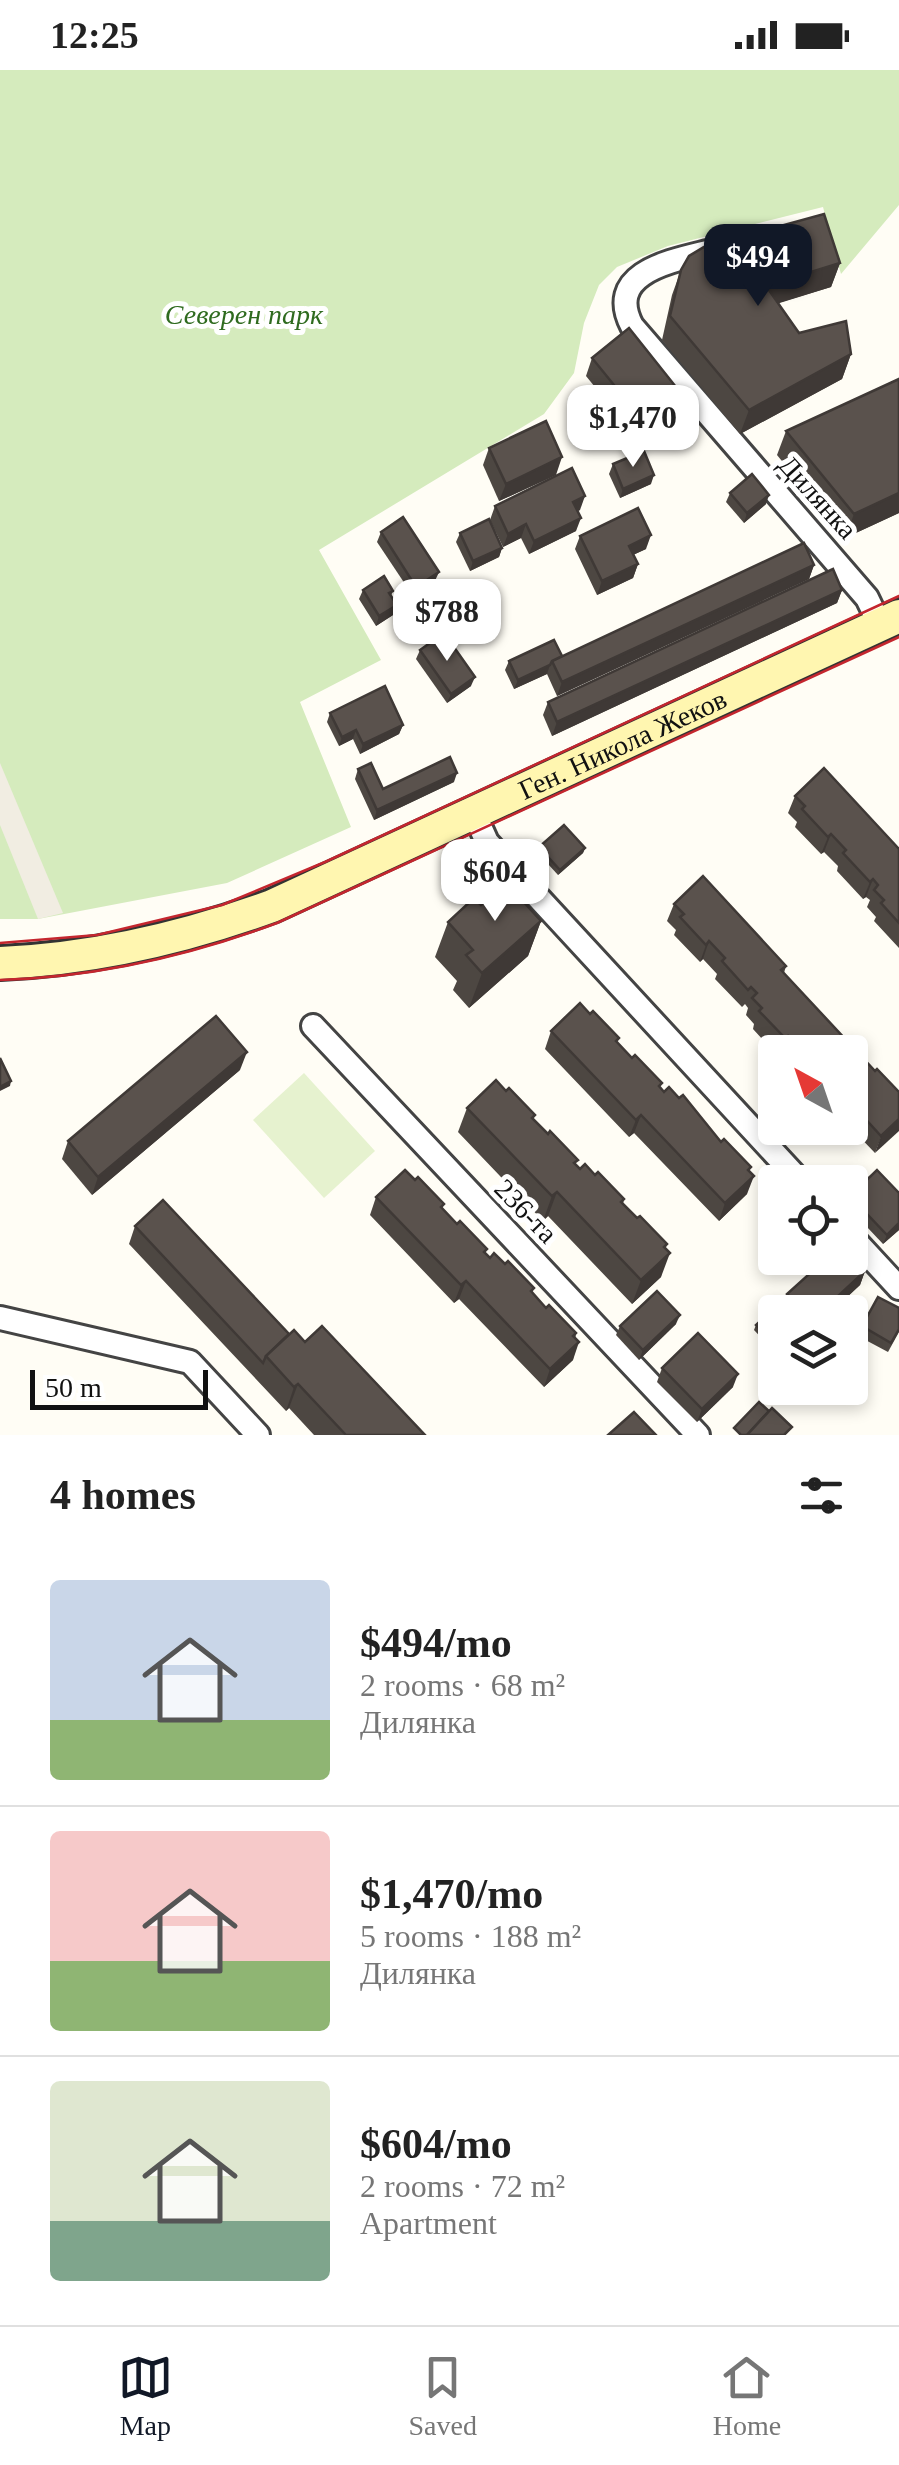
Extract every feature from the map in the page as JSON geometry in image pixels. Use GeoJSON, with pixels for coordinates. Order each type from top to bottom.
{"type":"FeatureCollection","features":[{"type":"Feature","properties":{"kind":"street","name":"Дилянка"},"geometry":{"type":"LineString","coordinates":[[729,246],[656,266],[641,274],[626,295],[624,312],[745,460],[889,620]]}},
{"type":"Feature","properties":{"kind":"street","name":"Ген. Никола Жеков"},"geometry":{"type":"LineString","coordinates":[[0,962],[116,950],[182,936],[272,906],[889,620]]}},
{"type":"Feature","properties":{"kind":"street"},"geometry":{"type":"LineString","coordinates":[[474,813],[488,842],[785,1165]]}},
{"type":"Feature","properties":{"kind":"street","name":"236-та"},"geometry":{"type":"LineString","coordinates":[[313,1026],[698,1435]]}},
{"type":"Feature","properties":{"kind":"street"},"geometry":{"type":"LineString","coordinates":[[868,1255],[899,1288]]}},
{"type":"Feature","properties":{"kind":"street"},"geometry":{"type":"LineString","coordinates":[[0,1318],[190,1362],[258,1435]]}},
{"type":"Feature","properties":{"kind":"green space","name":"Северен парк"},"geometry":{"type":"Polygon","coordinates":[[[0,70],[899,70],[899,205],[841,274],[823,207],[668,246],[617,267],[599,285],[584,323],[574,373],[544,414],[319,550],[381,660],[300,702],[351,827],[227,883],[38,919],[0,919],[0,70]]]}},
{"type":"Feature","properties":{"kind":"green space"},"geometry":{"type":"Polygon","coordinates":[[[304,1073],[375,1151],[324,1198],[253,1120],[304,1073]]]}},
{"type":"Feature","properties":{"kind":"shaded area"},"geometry":{"type":"Polygon","coordinates":[[[0,763],[63,913],[38,919],[0,825],[0,763]]]}},
{"type":"Feature","properties":{"kind":"building"},"geometry":{"type":"Polygon","coordinates":[[[824,214],[840,263],[766,286],[799,333],[846,321],[851,354],[749,410],[670,316],[681,270],[689,256],[704,247],[824,214]]]}},
{"type":"Feature","properties":{"kind":"building"},"geometry":{"type":"Polygon","coordinates":[[[629,328],[676,387],[640,417],[592,358],[629,328]]]}},
{"type":"Feature","properties":{"kind":"building"},"geometry":{"type":"Polygon","coordinates":[[[899,379],[899,493],[854,514],[786,431],[899,379]]]}},
{"type":"Feature","properties":{"kind":"building"},"geometry":{"type":"Polygon","coordinates":[[[546,421],[562,457],[506,484],[489,448],[546,421]]]}},
{"type":"Feature","properties":{"kind":"building"},"geometry":{"type":"Polygon","coordinates":[[[644,451],[654,475],[623,489],[613,464],[644,451]]]}},
{"type":"Feature","properties":{"kind":"building"},"geometry":{"type":"Polygon","coordinates":[[[572,468],[585,496],[573,502],[581,518],[534,541],[526,524],[508,534],[495,506],[572,468]]]}},
{"type":"Feature","properties":{"kind":"building"},"geometry":{"type":"Polygon","coordinates":[[[752,474],[769,495],[747,513],[730,493],[752,474]]]}},
{"type":"Feature","properties":{"kind":"building"},"geometry":{"type":"Polygon","coordinates":[[[638,508],[651,535],[629,546],[638,564],[602,581],[580,536],[638,508]]]}},
{"type":"Feature","properties":{"kind":"building"},"geometry":{"type":"Polygon","coordinates":[[[403,517],[439,572],[416,587],[381,532],[403,517]]]}},
{"type":"Feature","properties":{"kind":"building"},"geometry":{"type":"Polygon","coordinates":[[[489,519],[502,548],[473,561],[460,533],[489,519]]]}},
{"type":"Feature","properties":{"kind":"building"},"geometry":{"type":"Polygon","coordinates":[[[804,543],[814,565],[562,682],[552,661],[804,543]]]}},
{"type":"Feature","properties":{"kind":"building"},"geometry":{"type":"Polygon","coordinates":[[[833,569],[842,590],[557,722],[548,702],[833,569]]]}},
{"type":"Feature","properties":{"kind":"building"},"geometry":{"type":"Polygon","coordinates":[[[384,576],[397,605],[379,616],[363,590],[384,576]]]}},
{"type":"Feature","properties":{"kind":"building"},"geometry":{"type":"Polygon","coordinates":[[[444,633],[475,677],[451,694],[420,650],[444,633]]]}},
{"type":"Feature","properties":{"kind":"building"},"geometry":{"type":"Polygon","coordinates":[[[554,640],[562,656],[518,680],[509,661],[554,640]]]}},
{"type":"Feature","properties":{"kind":"building"},"geometry":{"type":"Polygon","coordinates":[[[385,686],[403,725],[363,744],[356,730],[342,737],[330,713],[385,686]]]}},
{"type":"Feature","properties":{"kind":"building"},"geometry":{"type":"Polygon","coordinates":[[[450,757],[457,773],[377,810],[358,769],[371,763],[383,789],[450,757]]]}},
{"type":"Feature","properties":{"kind":"building"},"geometry":{"type":"Polygon","coordinates":[[[824,768],[899,849],[899,923],[881,903],[884,900],[874,890],[878,885],[873,879],[870,882],[843,853],[846,850],[831,834],[828,837],[795,796],[824,768]]]}},
{"type":"Feature","properties":{"kind":"building"},"geometry":{"type":"Polygon","coordinates":[[[564,825],[585,848],[560,870],[539,847],[564,825]]]}},
{"type":"Feature","properties":{"kind":"building"},"geometry":{"type":"Polygon","coordinates":[[[703,876],[786,966],[781,970],[841,1035],[782,1035],[759,1011],[762,1008],[752,998],[757,993],[751,987],[748,990],[709,941],[706,945],[680,917],[684,914],[674,904],[703,876]]]}},
{"type":"Feature","properties":{"kind":"building"},"geometry":{"type":"Polygon","coordinates":[[[514,877],[529,894],[522,900],[541,921],[482,973],[466,955],[473,950],[448,922],[474,898],[481,905],[514,877]]]}},
{"type":"Feature","properties":{"kind":"building"},"geometry":{"type":"Polygon","coordinates":[[[580,1003],[590,1014],[593,1011],[632,1058],[635,1055],[662,1083],[659,1086],[664,1092],[669,1087],[679,1098],[683,1095],[721,1142],[724,1139],[751,1167],[748,1170],[754,1176],[725,1203],[641,1115],[636,1120],[551,1031],[580,1003]]]}},
{"type":"Feature","properties":{"kind":"building"},"geometry":{"type":"Polygon","coordinates":[[[216,1016],[247,1052],[98,1177],[68,1141],[216,1016]]]}},
{"type":"Feature","properties":{"kind":"building"},"geometry":{"type":"Polygon","coordinates":[[[0,1058],[11,1081],[0,1087],[0,1058]]]}},
{"type":"Feature","properties":{"kind":"building"},"geometry":{"type":"Polygon","coordinates":[[[868,1063],[899,1092],[899,1119],[881,1136],[868,1122],[868,1063]]]}},
{"type":"Feature","properties":{"kind":"building"},"geometry":{"type":"Polygon","coordinates":[[[496,1080],[506,1091],[509,1088],[535,1115],[532,1118],[578,1160],[574,1163],[580,1169],[585,1164],[595,1175],[598,1172],[624,1199],[621,1202],[667,1244],[664,1247],[670,1253],[641,1280],[557,1192],[552,1196],[467,1108],[496,1080]]]}},
{"type":"Feature","properties":{"kind":"building"},"geometry":{"type":"Polygon","coordinates":[[[405,1170],[415,1180],[418,1177],[457,1224],[460,1221],[487,1249],[484,1252],[490,1258],[494,1253],[505,1264],[508,1261],[534,1288],[531,1291],[546,1308],[549,1305],[576,1333],[573,1336],[579,1342],[550,1369],[466,1281],[461,1285],[376,1197],[405,1170]]]}},
{"type":"Feature","properties":{"kind":"building"},"geometry":{"type":"Polygon","coordinates":[[[877,1170],[899,1193],[899,1223],[887,1235],[868,1215],[868,1179],[877,1170]]]}},
{"type":"Feature","properties":{"kind":"building"},"geometry":{"type":"Polygon","coordinates":[[[163,1200],[289,1334],[263,1363],[135,1226],[163,1200]]]}},
{"type":"Feature","properties":{"kind":"building"},"geometry":{"type":"Polygon","coordinates":[[[808,1275],[861,1275],[839,1295],[787,1294],[808,1275]]]}},
{"type":"Feature","properties":{"kind":"building"},"geometry":{"type":"Polygon","coordinates":[[[657,1291],[680,1315],[643,1350],[620,1326],[657,1291]]]}},
{"type":"Feature","properties":{"kind":"building"},"geometry":{"type":"Polygon","coordinates":[[[878,1297],[899,1308],[899,1329],[891,1343],[868,1330],[868,1315],[878,1297]]]}},
{"type":"Feature","properties":{"kind":"building"},"geometry":{"type":"Polygon","coordinates":[[[322,1326],[425,1435],[346,1435],[266,1356],[294,1330],[305,1342],[322,1326]]]}},
{"type":"Feature","properties":{"kind":"building"},"geometry":{"type":"Polygon","coordinates":[[[698,1333],[738,1374],[702,1409],[662,1368],[698,1333]]]}},
{"type":"Feature","properties":{"kind":"building"},"geometry":{"type":"Polygon","coordinates":[[[758,1403],[769,1411],[747,1435],[734,1428],[758,1403]]]}},
{"type":"Feature","properties":{"kind":"building"},"geometry":{"type":"Polygon","coordinates":[[[772,1408],[792,1427],[784,1435],[747,1435],[772,1408]]]}},
{"type":"Feature","properties":{"kind":"building"},"geometry":{"type":"Polygon","coordinates":[[[634,1412],[656,1435],[608,1435],[634,1412]]]}},
{"type":"Feature","properties":{"kind":"tram line"},"geometry":{"type":"LineString","coordinates":[[0,943],[97,935],[222,905],[325,862],[899,596]]}},
{"type":"Feature","properties":{"kind":"tram line"},"geometry":{"type":"LineString","coordinates":[[0,980],[71,975],[141,963],[277,923],[899,637]]}}]}
